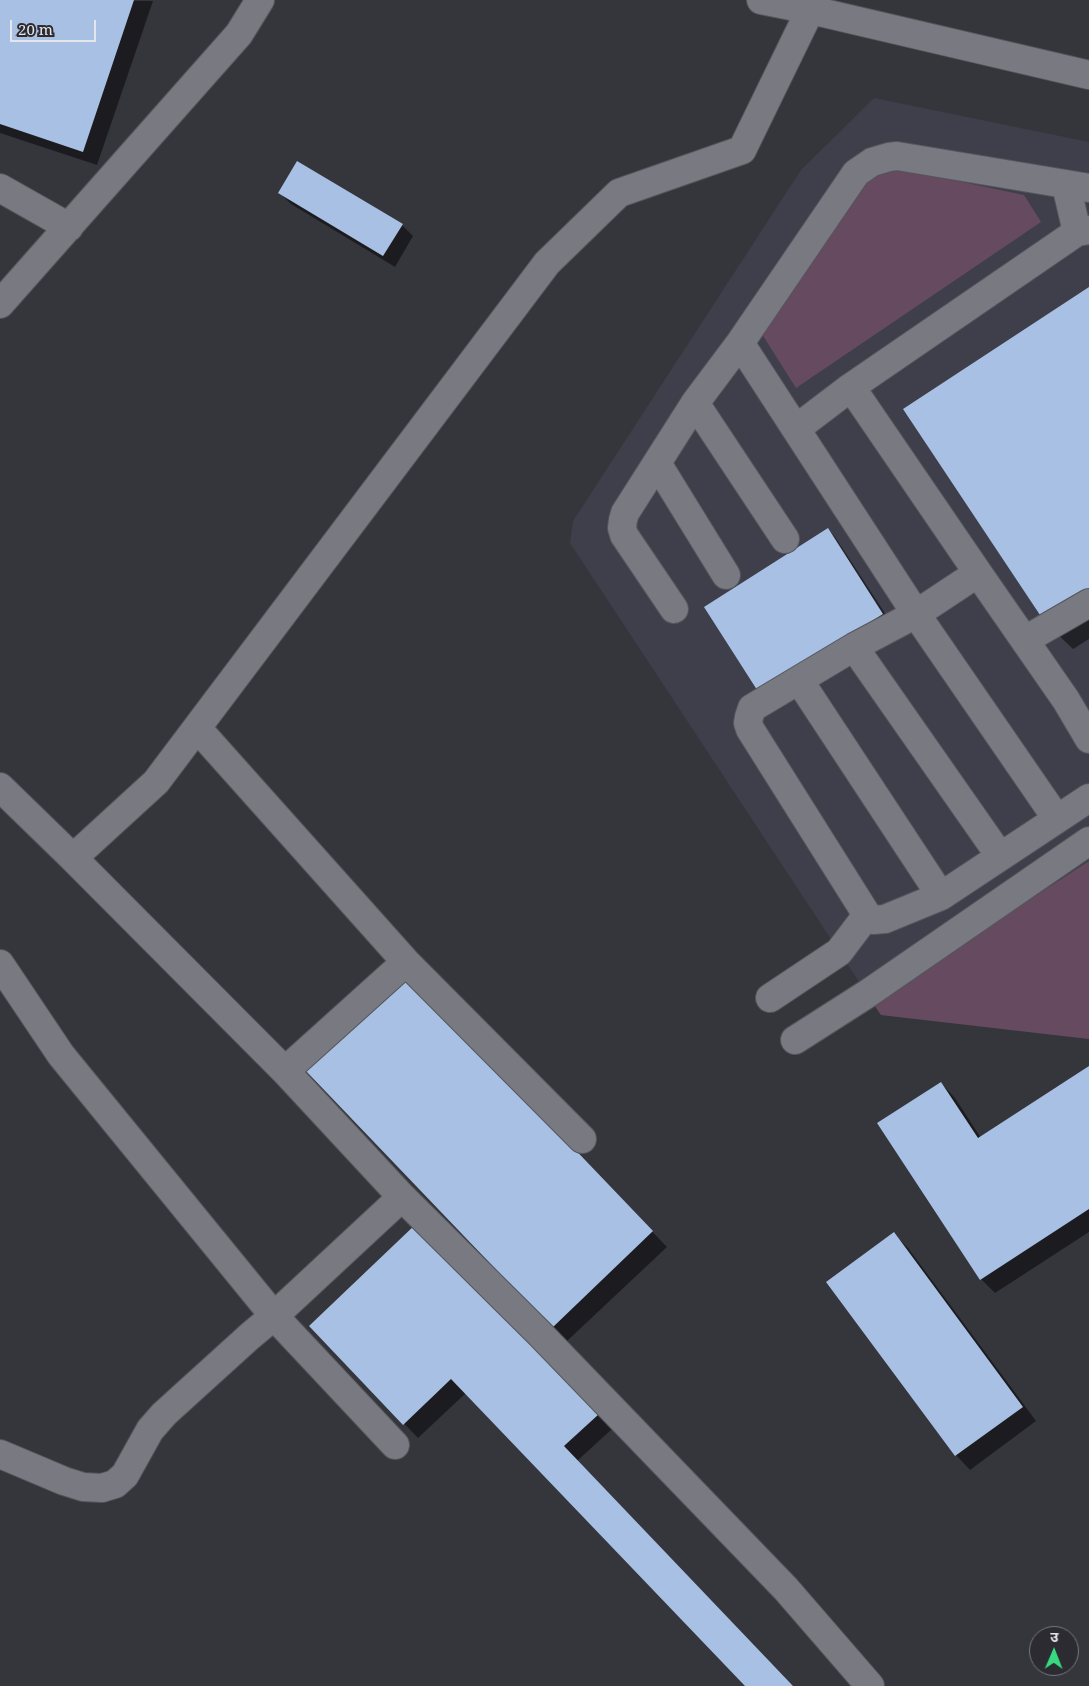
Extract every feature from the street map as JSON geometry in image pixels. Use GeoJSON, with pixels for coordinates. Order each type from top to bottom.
{"type":"FeatureCollection","features":[{"type":"Feature","properties":{"kind":"street"},"geometry":{"type":"LineString","coordinates":[[0,304],[239,34],[260,0]]}},
{"type":"Feature","properties":{"kind":"street"},"geometry":{"type":"LineString","coordinates":[[761,0],[813,5],[1089,75]]}},
{"type":"Feature","properties":{"kind":"street"},"geometry":{"type":"LineString","coordinates":[[73,858],[156,782],[547,263],[619,194],[742,150],[813,5]]}},
{"type":"Feature","properties":{"kind":"street"},"geometry":{"type":"LineString","coordinates":[[674,609],[624,535],[622,528],[625,513],[695,403],[740,343],[856,173],[872,162],[889,156],[897,156],[1077,186],[1083,231],[852,387],[797,428]]}},
{"type":"Feature","properties":{"kind":"street"},"geometry":{"type":"LineString","coordinates":[[0,188],[69,226]]}},
{"type":"Feature","properties":{"kind":"street"},"geometry":{"type":"LineString","coordinates":[[740,343],[797,428],[916,614],[1057,819]]}},
{"type":"Feature","properties":{"kind":"street"},"geometry":{"type":"LineString","coordinates":[[852,387],[1024,640],[1078,704],[1089,739]]}},
{"type":"Feature","properties":{"kind":"street"},"geometry":{"type":"LineString","coordinates":[[695,403],[785,540]]}},
{"type":"Feature","properties":{"kind":"street"},"geometry":{"type":"LineString","coordinates":[[657,463],[726,575]]}},
{"type":"Feature","properties":{"kind":"street"},"geometry":{"type":"LineString","coordinates":[[978,574],[916,614],[752,708],[748,723],[750,729],[867,915],[873,920],[885,919],[941,896],[1089,798]]}},
{"type":"Feature","properties":{"kind":"street"},"geometry":{"type":"LineString","coordinates":[[1024,640],[1089,603]]}},
{"type":"Feature","properties":{"kind":"street"},"geometry":{"type":"LineString","coordinates":[[854,648],[1000,856]]}},
{"type":"Feature","properties":{"kind":"street"},"geometry":{"type":"LineString","coordinates":[[799,680],[941,896]]}},
{"type":"Feature","properties":{"kind":"street"},"geometry":{"type":"LineString","coordinates":[[197,728],[406,962],[582,1139]]}},
{"type":"Feature","properties":{"kind":"street"},"geometry":{"type":"LineString","coordinates":[[0,787],[285,1071],[402,1197],[548,1342],[772,1575],[870,1686]]}},
{"type":"Feature","properties":{"kind":"street"},"geometry":{"type":"LineString","coordinates":[[795,1040],[867,994],[1089,841]]}},
{"type":"Feature","properties":{"kind":"street"},"geometry":{"type":"LineString","coordinates":[[770,998],[839,952],[867,915]]}},
{"type":"Feature","properties":{"kind":"street"},"geometry":{"type":"LineString","coordinates":[[285,1071],[406,962]]}},
{"type":"Feature","properties":{"kind":"street"},"geometry":{"type":"LineString","coordinates":[[0,964],[61,1055],[274,1316],[395,1445]]}},
{"type":"Feature","properties":{"kind":"street"},"geometry":{"type":"LineString","coordinates":[[0,1454],[64,1481],[84,1487],[102,1488],[115,1484],[125,1475],[150,1430],[164,1414],[274,1316],[402,1197]]}},
{"type":"Feature","properties":{"kind":"shaded area"},"geometry":{"type":"Polygon","coordinates":[[[874,98],[1089,142],[1089,1039],[881,1015],[570,543],[573,521],[801,170],[874,98]]]}},
{"type":"Feature","properties":{"kind":"shaded area"},"geometry":{"type":"Polygon","coordinates":[[[896,168],[1024,195],[1041,222],[796,388],[760,331],[866,181],[896,168]]]}},
{"type":"Feature","properties":{"kind":"shaded area"},"geometry":{"type":"Polygon","coordinates":[[[1089,861],[1089,1039],[881,1015],[872,1002],[1089,861]]]}},
{"type":"Feature","properties":{"kind":"building"},"geometry":{"type":"Polygon","coordinates":[[[0,0],[134,0],[83,152],[0,124],[0,0]]]}},
{"type":"Feature","properties":{"kind":"building"},"geometry":{"type":"Polygon","coordinates":[[[297,161],[403,224],[383,256],[278,193],[297,161]]]}},
{"type":"Feature","properties":{"kind":"building"},"geometry":{"type":"Polygon","coordinates":[[[1089,287],[1089,596],[1046,624],[903,409],[1089,287]]]}},
{"type":"Feature","properties":{"kind":"building"},"geometry":{"type":"Polygon","coordinates":[[[828,528],[883,614],[759,693],[704,607],[828,528]]]}},
{"type":"Feature","properties":{"kind":"building"},"geometry":{"type":"Polygon","coordinates":[[[408,975],[653,1231],[552,1328],[306,1071],[408,975]]]}},
{"type":"Feature","properties":{"kind":"building"},"geometry":{"type":"Polygon","coordinates":[[[1089,1066],[1089,1209],[980,1280],[877,1123],[941,1082],[978,1138],[1089,1066]]]}},
{"type":"Feature","properties":{"kind":"building"},"geometry":{"type":"Polygon","coordinates":[[[417,1223],[599,1414],[564,1446],[793,1686],[745,1686],[451,1379],[403,1425],[309,1326],[417,1223]]]}},
{"type":"Feature","properties":{"kind":"building"},"geometry":{"type":"Polygon","coordinates":[[[894,1232],[1023,1407],[955,1456],[826,1282],[894,1232]]]}}]}
